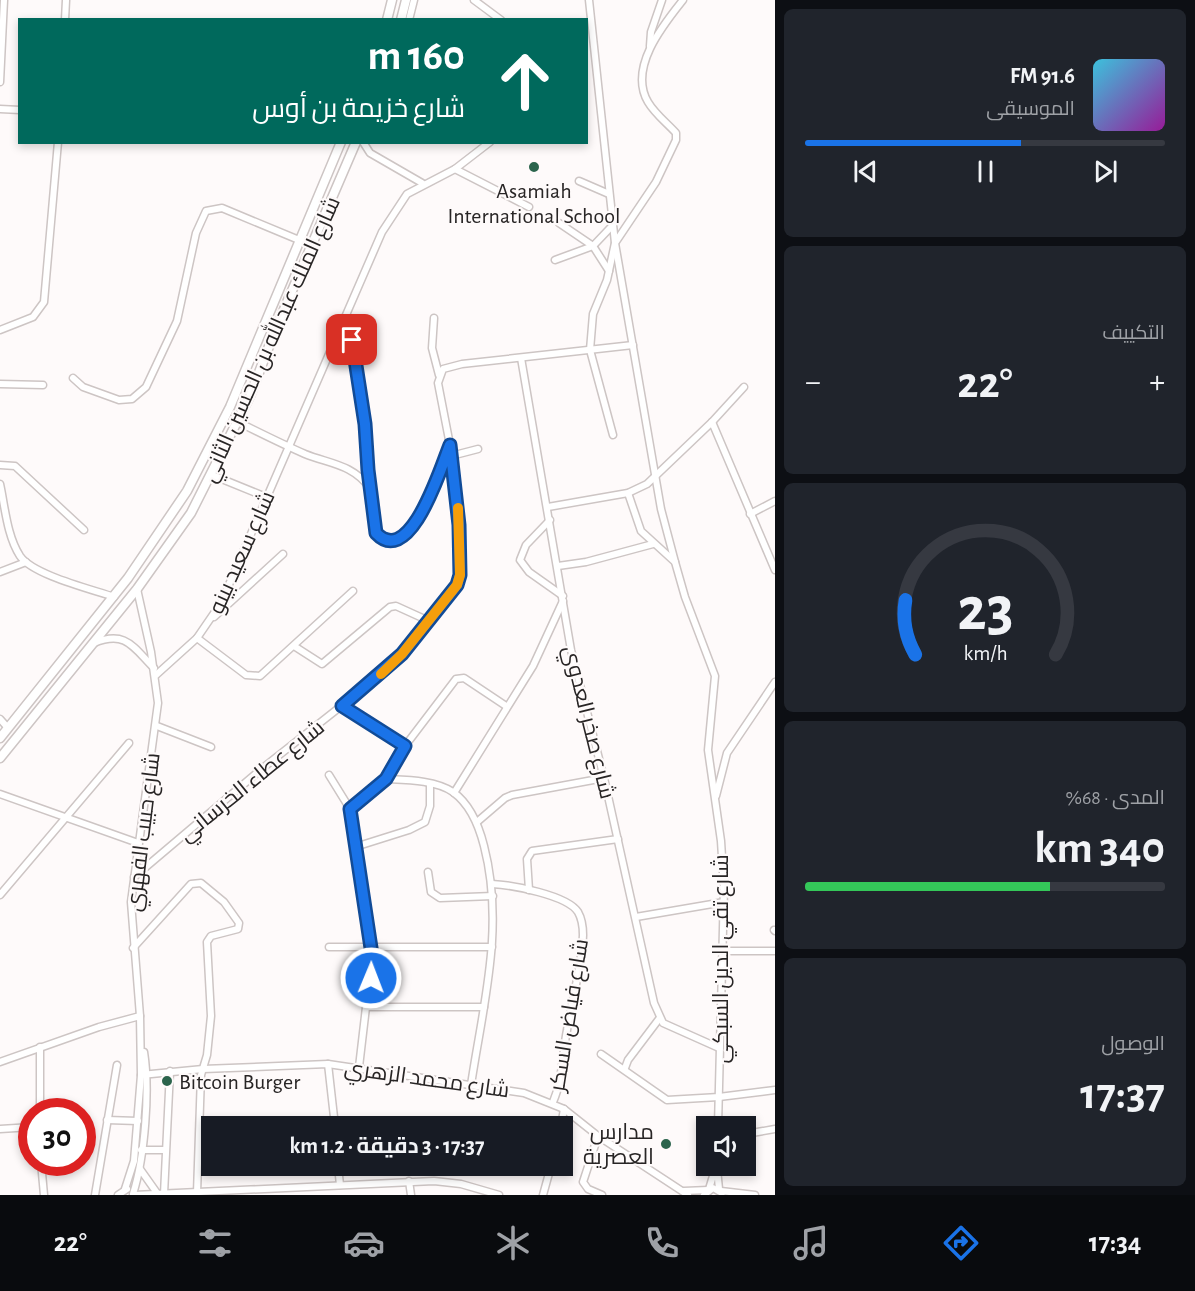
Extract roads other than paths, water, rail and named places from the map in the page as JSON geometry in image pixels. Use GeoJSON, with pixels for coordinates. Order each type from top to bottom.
{"type":"FeatureCollection","features":[{"type":"Feature","properties":{"kind":"highway"},"geometry":{"type":"LineString","coordinates":[[388,18],[392,0]]}},
{"type":"Feature","properties":{"kind":"highway"},"geometry":{"type":"LineString","coordinates":[[406,0],[409,18]]}},
{"type":"Feature","properties":{"kind":"highway","name":"شارع الملك عبدالله بن الحسين الثاني"},"geometry":{"type":"LineString","coordinates":[[0,738],[114,597],[172,516],[212,444],[339,144]]}},
{"type":"Feature","properties":{"kind":"highway","name":"شارع الملك عبدالله بن الحسين الثاني"},"geometry":{"type":"LineString","coordinates":[[0,758],[137,589],[191,513],[238,422],[310,245],[355,144]]}},
{"type":"Feature","properties":{"kind":"street"},"geometry":{"type":"LineString","coordinates":[[0,82],[4,0]]}},
{"type":"Feature","properties":{"kind":"street"},"geometry":{"type":"LineString","coordinates":[[65,18],[66,0]]}},
{"type":"Feature","properties":{"kind":"street"},"geometry":{"type":"LineString","coordinates":[[409,18],[414,0]]}},
{"type":"Feature","properties":{"kind":"street"},"geometry":{"type":"LineString","coordinates":[[474,0],[498,18]]}},
{"type":"Feature","properties":{"kind":"street"},"geometry":{"type":"LineString","coordinates":[[589,0],[615,243]]}},
{"type":"Feature","properties":{"kind":"street"},"geometry":{"type":"LineString","coordinates":[[613,435],[590,350],[593,314],[609,271],[615,243],[662,170],[676,140],[674,131],[652,108],[644,92],[643,80],[651,46],[651,32],[663,0]]}},
{"type":"Feature","properties":{"kind":"street"},"geometry":{"type":"LineString","coordinates":[[651,46],[683,0]]}},
{"type":"Feature","properties":{"kind":"street"},"geometry":{"type":"LineString","coordinates":[[588,70],[596,70]]}},
{"type":"Feature","properties":{"kind":"street"},"geometry":{"type":"LineString","coordinates":[[0,109],[18,110]]}},
{"type":"Feature","properties":{"kind":"street"},"geometry":{"type":"LineString","coordinates":[[0,330],[33,317],[44,302],[58,144]]}},
{"type":"Feature","properties":{"kind":"street"},"geometry":{"type":"LineString","coordinates":[[364,144],[370,153],[422,183]]}},
{"type":"Feature","properties":{"kind":"street","name":"شارع سعيد بينو"},"geometry":{"type":"LineString","coordinates":[[155,672],[197,638],[210,622],[229,587],[387,221],[412,190],[422,183],[455,169],[487,144]]}},
{"type":"Feature","properties":{"kind":"street"},"geometry":{"type":"LineString","coordinates":[[351,155],[370,153]]}},
{"type":"Feature","properties":{"kind":"street"},"geometry":{"type":"LineString","coordinates":[[455,169],[529,207]]}},
{"type":"Feature","properties":{"kind":"street"},"geometry":{"type":"LineString","coordinates":[[409,177],[412,190]]}},
{"type":"Feature","properties":{"kind":"street"},"geometry":{"type":"LineString","coordinates":[[579,181],[609,195]]}},
{"type":"Feature","properties":{"kind":"street"},"geometry":{"type":"LineString","coordinates":[[73,378],[83,387],[119,400],[132,399],[146,387],[177,321],[187,265],[196,232],[206,212],[222,208],[310,245]]}},
{"type":"Feature","properties":{"kind":"street"},"geometry":{"type":"LineString","coordinates":[[559,223],[593,246],[609,271]]}},
{"type":"Feature","properties":{"kind":"street"},"geometry":{"type":"LineString","coordinates":[[555,260],[593,246],[612,226]]}},
{"type":"Feature","properties":{"kind":"street","name":"شارع تقي الدين السبكي"},"geometry":{"type":"LineString","coordinates":[[615,243],[661,509],[685,597],[715,676],[708,750],[722,855],[724,902],[718,1116]]}},
{"type":"Feature","properties":{"kind":"street","name":"شارع عطاء الخرساني"},"geometry":{"type":"LineString","coordinates":[[134,877],[264,767],[392,664],[453,592],[460,575],[458,515],[450,445],[432,348],[434,318]]}},
{"type":"Feature","properties":{"kind":"street"},"geometry":{"type":"LineString","coordinates":[[341,326],[352,340],[357,361],[376,533],[386,541],[400,539],[418,518],[450,445]]}},
{"type":"Feature","properties":{"kind":"street"},"geometry":{"type":"LineString","coordinates":[[439,376],[443,369],[452,365],[633,345]]}},
{"type":"Feature","properties":{"kind":"street","name":"شارع صخر العدوي"},"geometry":{"type":"LineString","coordinates":[[521,358],[573,662],[604,778],[654,1004],[660,1019]]}},
{"type":"Feature","properties":{"kind":"street"},"geometry":{"type":"LineString","coordinates":[[0,384],[43,385]]}},
{"type":"Feature","properties":{"kind":"street"},"geometry":{"type":"LineString","coordinates":[[548,507],[628,493],[647,484],[712,422],[744,387]]}},
{"type":"Feature","properties":{"kind":"street"},"geometry":{"type":"LineString","coordinates":[[238,422],[288,446],[345,466],[362,477],[370,488]]}},
{"type":"Feature","properties":{"kind":"street"},"geometry":{"type":"LineString","coordinates":[[712,422],[775,570]]}},
{"type":"Feature","properties":{"kind":"street"},"geometry":{"type":"LineString","coordinates":[[451,456],[478,449]]}},
{"type":"Feature","properties":{"kind":"street"},"geometry":{"type":"LineString","coordinates":[[0,465],[15,466],[84,530]]}},
{"type":"Feature","properties":{"kind":"street"},"geometry":{"type":"LineString","coordinates":[[212,474],[266,497]]}},
{"type":"Feature","properties":{"kind":"street"},"geometry":{"type":"LineString","coordinates":[[0,484],[13,541],[26,562],[56,577],[114,597]]}},
{"type":"Feature","properties":{"kind":"street"},"geometry":{"type":"LineString","coordinates":[[628,493],[638,526],[653,544],[675,562]]}},
{"type":"Feature","properties":{"kind":"street"},"geometry":{"type":"LineString","coordinates":[[750,514],[775,501]]}},
{"type":"Feature","properties":{"kind":"street"},"geometry":{"type":"LineString","coordinates":[[454,793],[544,646],[563,598],[529,572],[520,560],[526,545],[550,520]]}},
{"type":"Feature","properties":{"kind":"street"},"geometry":{"type":"LineString","coordinates":[[558,566],[586,562],[653,544]]}},
{"type":"Feature","properties":{"kind":"street"},"geometry":{"type":"LineString","coordinates":[[210,622],[283,554]]}},
{"type":"Feature","properties":{"kind":"street"},"geometry":{"type":"LineString","coordinates":[[0,572],[26,562]]}},
{"type":"Feature","properties":{"kind":"street","name":"شارع حبيب الفهري"},"geometry":{"type":"LineString","coordinates":[[133,1195],[140,1169],[144,1074],[131,909],[138,843],[157,726],[158,703],[155,672],[137,589]]}},
{"type":"Feature","properties":{"kind":"street"},"geometry":{"type":"LineString","coordinates":[[197,638],[251,677],[266,672],[353,591]]}},
{"type":"Feature","properties":{"kind":"street"},"geometry":{"type":"LineString","coordinates":[[294,646],[322,664],[390,607],[396,606],[429,621]]}},
{"type":"Feature","properties":{"kind":"street"},"geometry":{"type":"LineString","coordinates":[[94,643],[112,638],[126,640],[155,672]]}},
{"type":"Feature","properties":{"kind":"street"},"geometry":{"type":"LineString","coordinates":[[350,809],[386,779],[405,746],[458,678],[464,678],[507,706]]}},
{"type":"Feature","properties":{"kind":"street"},"geometry":{"type":"LineString","coordinates":[[715,802],[727,753],[775,682]]}},
{"type":"Feature","properties":{"kind":"street"},"geometry":{"type":"LineString","coordinates":[[342,706],[405,746]]}},
{"type":"Feature","properties":{"kind":"street"},"geometry":{"type":"LineString","coordinates":[[0,719],[8,728]]}},
{"type":"Feature","properties":{"kind":"street","name":"شارع حبيب الفهري"},"geometry":{"type":"LineString","coordinates":[[157,726],[211,747]]}},
{"type":"Feature","properties":{"kind":"street"},"geometry":{"type":"LineString","coordinates":[[0,895],[129,744]]}},
{"type":"Feature","properties":{"kind":"street"},"geometry":{"type":"LineString","coordinates":[[329,775],[350,809],[371,948],[367,1007],[359,1067]]}},
{"type":"Feature","properties":{"kind":"street"},"geometry":{"type":"LineString","coordinates":[[477,822],[505,798],[512,795],[604,778]]}},
{"type":"Feature","properties":{"kind":"street"},"geometry":{"type":"LineString","coordinates":[[386,779],[430,784],[454,793],[477,822],[492,884],[492,946],[471,1085]]}},
{"type":"Feature","properties":{"kind":"street"},"geometry":{"type":"LineString","coordinates":[[356,847],[409,830],[425,822],[430,806],[430,784]]}},
{"type":"Feature","properties":{"kind":"street"},"geometry":{"type":"LineString","coordinates":[[0,794],[138,843]]}},
{"type":"Feature","properties":{"kind":"street"},"geometry":{"type":"LineString","coordinates":[[529,890],[527,860],[532,851],[618,839]]}},
{"type":"Feature","properties":{"kind":"street"},"geometry":{"type":"LineString","coordinates":[[428,872],[428,885],[436,897],[493,896]]}},
{"type":"Feature","properties":{"kind":"street"},"geometry":{"type":"LineString","coordinates":[[133,948],[191,884],[201,883],[217,895],[239,923],[238,929],[211,936],[207,942],[211,1016],[203,1069],[198,1128],[198,1193]]}},
{"type":"Feature","properties":{"kind":"street","name":"شارع فياض السكر"},"geometry":{"type":"LineString","coordinates":[[492,884],[529,890],[572,906],[578,911],[582,925],[582,946],[566,1032],[560,1085],[553,1102]]}},
{"type":"Feature","properties":{"kind":"street"},"geometry":{"type":"LineString","coordinates":[[636,917],[724,902]]}},
{"type":"Feature","properties":{"kind":"street"},"geometry":{"type":"LineString","coordinates":[[329,948],[492,946]]}},
{"type":"Feature","properties":{"kind":"street"},"geometry":{"type":"LineString","coordinates":[[723,951],[775,951]]}},
{"type":"Feature","properties":{"kind":"street"},"geometry":{"type":"LineString","coordinates":[[367,1007],[484,1007]]}},
{"type":"Feature","properties":{"kind":"street"},"geometry":{"type":"LineString","coordinates":[[0,1062],[140,1016]]}},
{"type":"Feature","properties":{"kind":"street"},"geometry":{"type":"LineString","coordinates":[[625,1068],[628,1060],[660,1019],[667,1026],[719,1048]]}},
{"type":"Feature","properties":{"kind":"street"},"geometry":{"type":"LineString","coordinates":[[40,1047],[40,1098]]}},
{"type":"Feature","properties":{"kind":"street"},"geometry":{"type":"LineString","coordinates":[[602,1054],[625,1068],[662,1099],[719,1098],[775,1090]]}},
{"type":"Feature","properties":{"kind":"street"},"geometry":{"type":"LineString","coordinates":[[328,1064],[334,1116]]}},
{"type":"Feature","properties":{"kind":"street","name":"شارع محمد الزهري"},"geometry":{"type":"LineString","coordinates":[[144,1074],[328,1064],[524,1093],[564,1108],[598,1136],[686,1193],[707,1191],[755,1195]]}},
{"type":"Feature","properties":{"kind":"street"},"geometry":{"type":"LineString","coordinates":[[95,1195],[117,1065]]}},
{"type":"Feature","properties":{"kind":"street"},"geometry":{"type":"LineString","coordinates":[[160,1194],[170,1071]]}},
{"type":"Feature","properties":{"kind":"street","name":"شارع حبيب الفهري"},"geometry":{"type":"LineString","coordinates":[[121,1192],[134,1161],[144,1074]]}},
{"type":"Feature","properties":{"kind":"street"},"geometry":{"type":"LineString","coordinates":[[563,1116],[564,1108]]}},
{"type":"Feature","properties":{"kind":"street"},"geometry":{"type":"LineString","coordinates":[[107,1120],[138,1121]]}},
{"type":"Feature","properties":{"kind":"street"},"geometry":{"type":"LineString","coordinates":[[0,1128],[18,1127]]}},
{"type":"Feature","properties":{"kind":"street"},"geometry":{"type":"LineString","coordinates":[[756,1132],[775,1129]]}},
{"type":"Feature","properties":{"kind":"street"},"geometry":{"type":"LineString","coordinates":[[598,1136],[583,1182],[588,1189],[602,1195]]}},
{"type":"Feature","properties":{"kind":"street"},"geometry":{"type":"LineString","coordinates":[[141,1150],[165,1150]]}},
{"type":"Feature","properties":{"kind":"street"},"geometry":{"type":"LineString","coordinates":[[140,1169],[160,1194]]}},
{"type":"Feature","properties":{"kind":"street"},"geometry":{"type":"LineString","coordinates":[[42,1176],[44,1195]]}},
{"type":"Feature","properties":{"kind":"street"},"geometry":{"type":"LineString","coordinates":[[339,1176],[340,1185]]}},
{"type":"Feature","properties":{"kind":"street"},"geometry":{"type":"LineString","coordinates":[[543,1195],[548,1176]]}},
{"type":"Feature","properties":{"kind":"street"},"geometry":{"type":"LineString","coordinates":[[707,1191],[712,1176]]}},
{"type":"Feature","properties":{"kind":"street"},"geometry":{"type":"LineString","coordinates":[[718,1176],[721,1192]]}},
{"type":"Feature","properties":{"kind":"street"},"geometry":{"type":"LineString","coordinates":[[111,1195],[121,1192],[133,1195],[188,1194],[410,1181],[453,1182],[499,1195]]}},
{"type":"Feature","properties":{"kind":"street"},"geometry":{"type":"LineString","coordinates":[[410,1181],[411,1195]]}},
{"type":"Feature","properties":{"kind":"place","name":"Asamiah International School"},"geometry":{"type":"Point","coordinates":[534,167]}},
{"type":"Feature","properties":{"kind":"place","name":"Bitcoin Burger"},"geometry":{"type":"Point","coordinates":[167,1081]}},
{"type":"Feature","properties":{"kind":"place","name":"مدارس العصرية"},"geometry":{"type":"Point","coordinates":[666,1144]}}]}
